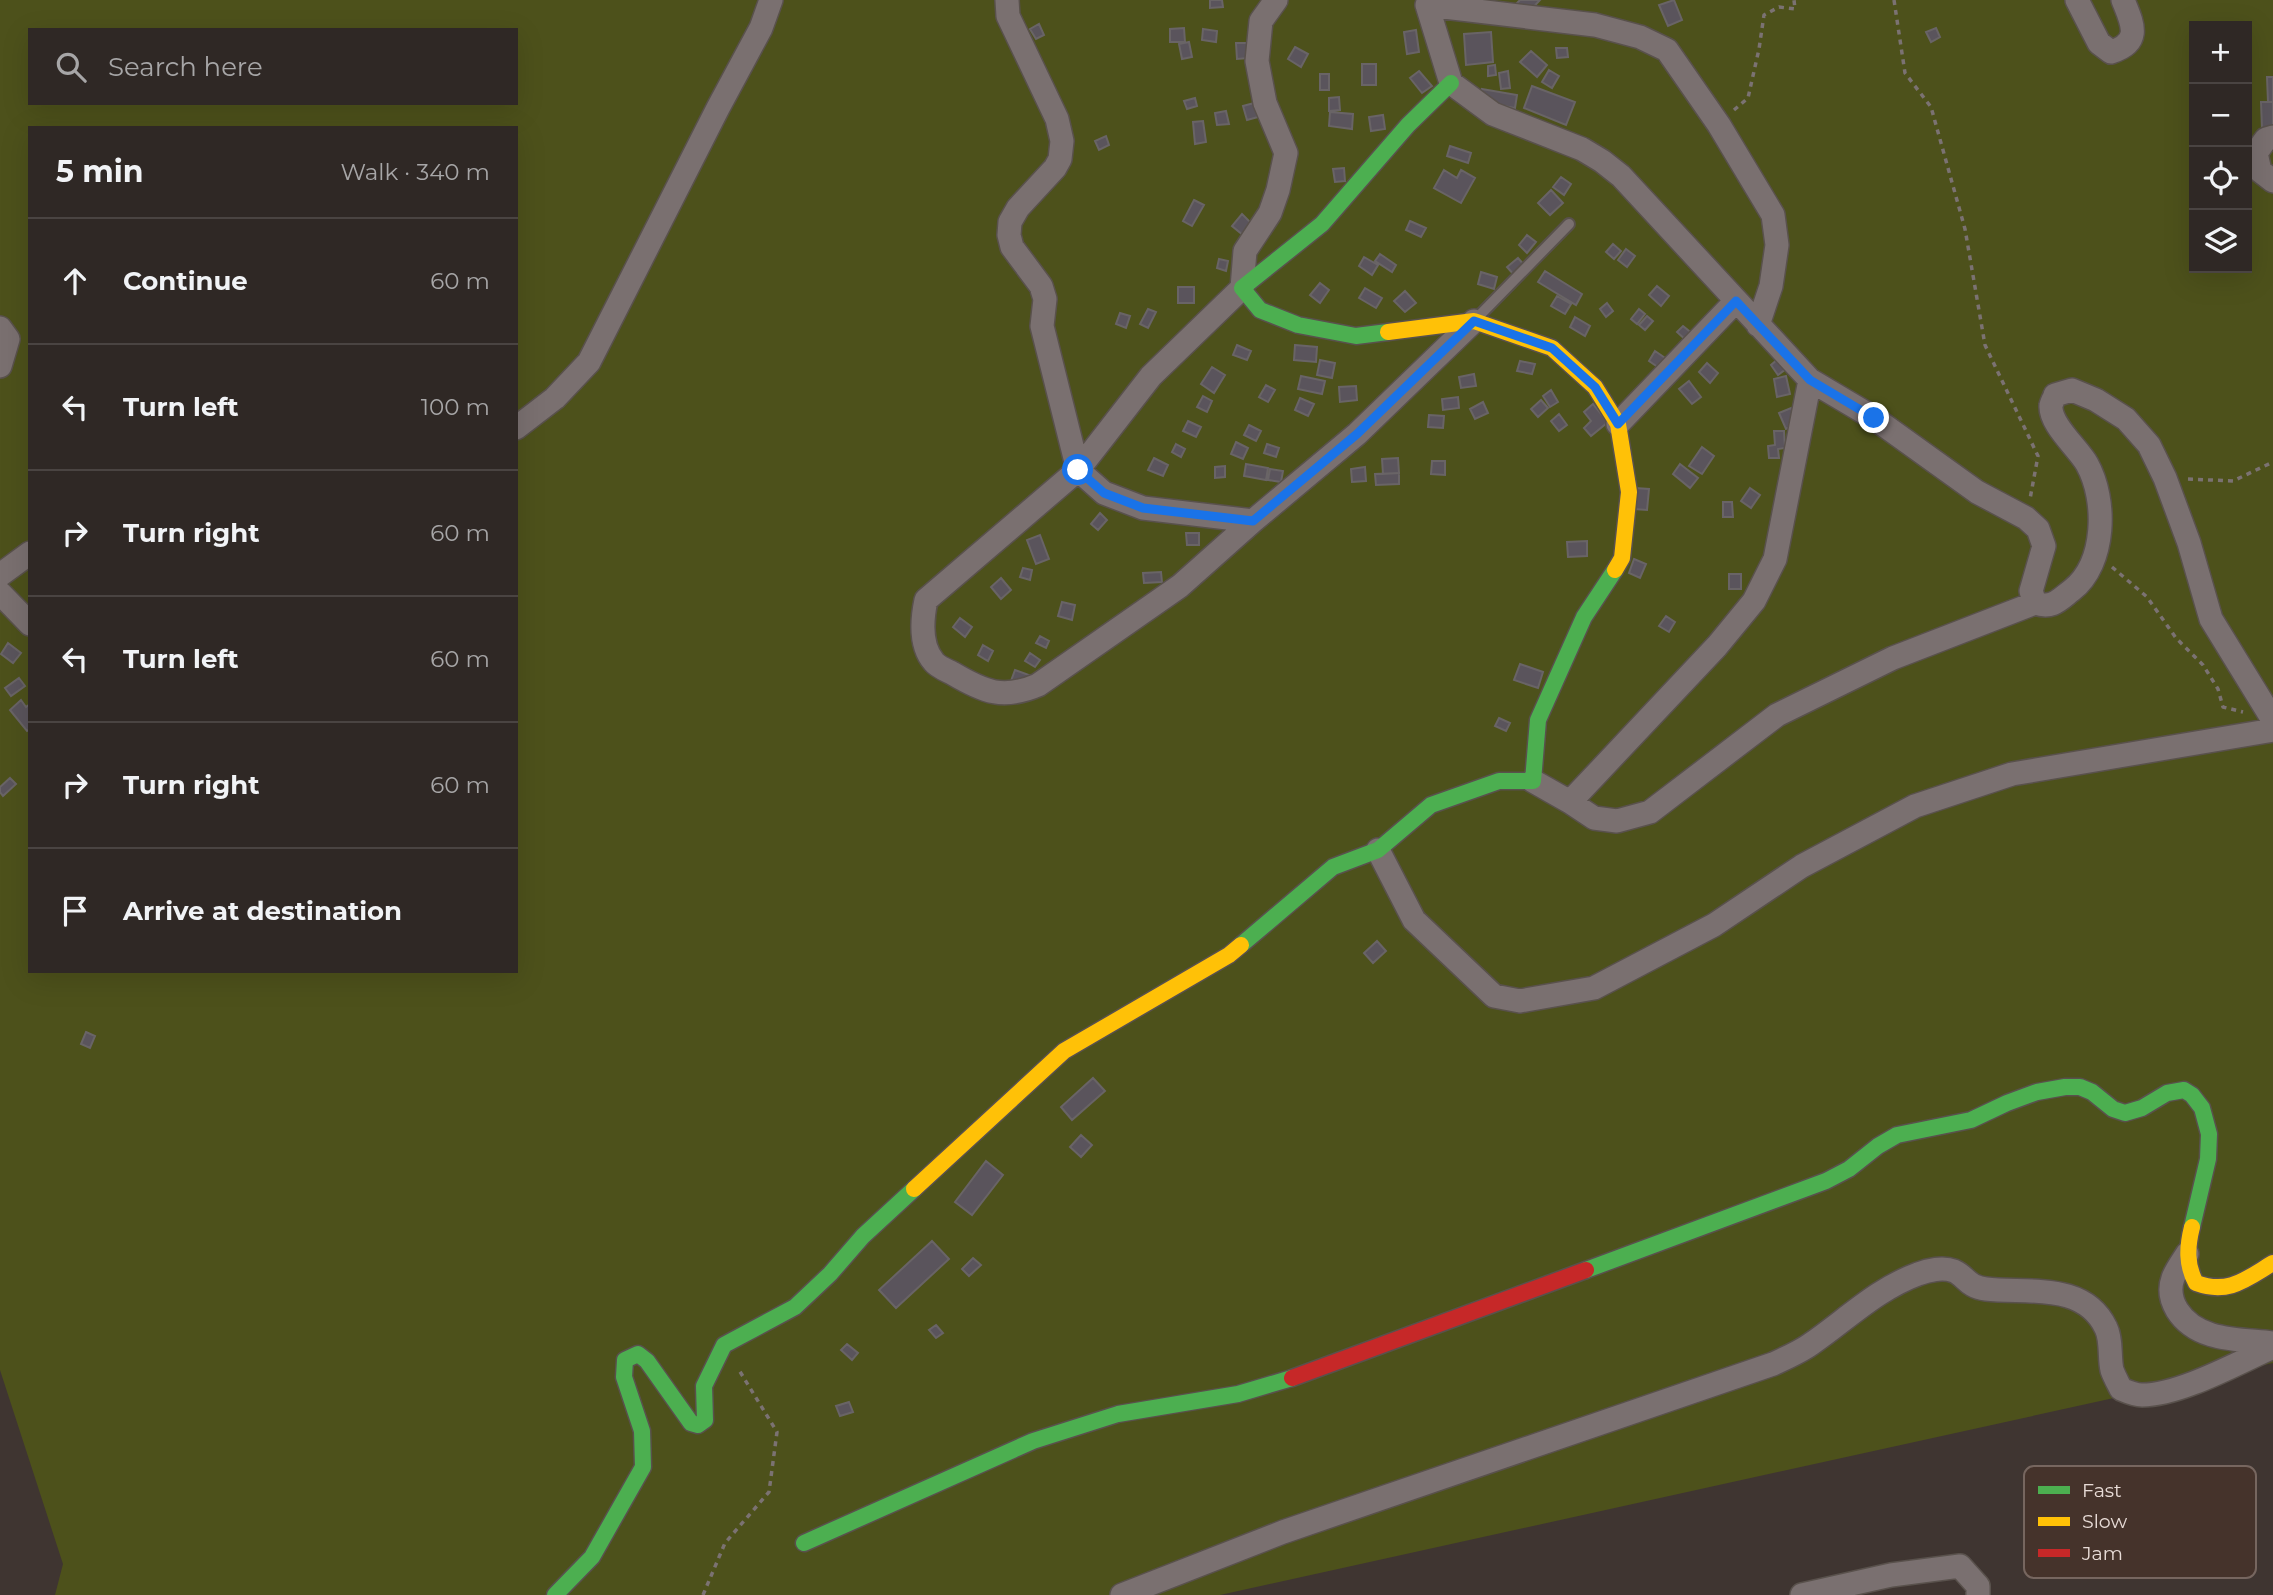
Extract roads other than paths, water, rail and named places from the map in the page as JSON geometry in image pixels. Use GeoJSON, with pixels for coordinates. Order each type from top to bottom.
{"type":"FeatureCollection","features":[{"type":"Feature","properties":{"kind":"street"},"geometry":{"type":"LineString","coordinates":[[518,426],[555,398],[589,362],[761,28],[771,0]]}},
{"type":"Feature","properties":{"kind":"street"},"geometry":{"type":"LineString","coordinates":[[1007,0],[1008,16],[1058,119],[1062,141],[1060,159],[1055,168],[1018,208],[1010,222],[1009,235],[1012,247],[1041,286],[1045,299],[1042,326],[1078,470],[1104,493],[1143,508],[1253,521]]}},
{"type":"Feature","properties":{"kind":"street"},"geometry":{"type":"LineString","coordinates":[[1276,0],[1261,21],[1257,61],[1265,103],[1286,153],[1270,213],[1245,251],[1242,288],[1260,310],[1298,325],[1356,336],[1474,321],[1552,348],[1595,387],[1618,424],[1629,492],[1622,558],[1584,617],[1538,720],[1532,782]]}},
{"type":"Feature","properties":{"kind":"street"},"geometry":{"type":"LineString","coordinates":[[2077,0],[2099,43],[2111,52],[2122,48],[2131,40],[2133,26],[2123,0]]}},
{"type":"Feature","properties":{"kind":"street"},"geometry":{"type":"LineString","coordinates":[[1758,324],[1772,286],[1777,245],[1773,215],[1719,125],[1667,50],[1640,37],[1595,25],[1429,2],[1451,83],[1493,114],[1582,149],[1602,161],[1621,176],[1736,301],[1810,380],[1874,418],[1977,492],[2026,518],[2038,529],[2044,546],[2031,591],[2035,603]]}},
{"type":"Feature","properties":{"kind":"street"},"geometry":{"type":"LineString","coordinates":[[1451,83],[1408,125],[1322,224],[1242,288],[1150,376],[1078,470],[926,600],[922,619],[924,637],[934,663],[976,687],[1000,694],[1023,691],[1038,685],[1180,586],[1357,434],[1474,321]]}},
{"type":"Feature","properties":{"kind":"street"},"geometry":{"type":"LineString","coordinates":[[2273,137],[2266,139],[2256,153],[2260,171],[2273,181]]}},
{"type":"Feature","properties":{"kind":"street"},"geometry":{"type":"LineString","coordinates":[[1618,424],[1736,301]]}},
{"type":"Feature","properties":{"kind":"street"},"geometry":{"type":"LineString","coordinates":[[0,327],[8,339],[0,366]]}},
{"type":"Feature","properties":{"kind":"street"},"geometry":{"type":"LineString","coordinates":[[1570,802],[1717,646],[1754,601],[1775,559],[1810,380]]}},
{"type":"Feature","properties":{"kind":"street"},"geometry":{"type":"LineString","coordinates":[[555,1595],[592,1558],[643,1467],[642,1431],[624,1377],[625,1360],[638,1354],[647,1361],[691,1423],[698,1425],[705,1420],[704,1385],[724,1345],[795,1307],[830,1274],[863,1236],[1063,1051],[1229,955],[1333,867],[1378,850],[1431,805],[1499,780],[1532,782],[1594,818],[1616,821],[1650,812],[1777,715],[1893,658],[2035,603],[2045,607],[2056,603],[2082,582],[2097,554],[2100,505],[2088,466],[2055,422],[2051,405],[2055,396],[2072,390],[2096,400],[2126,419],[2149,445],[2165,478],[2189,542],[2211,619],[2271,721],[2012,774],[1915,806],[1802,866],[1714,925],[1594,988],[1520,1001],[1494,996],[1414,919],[1378,850]]}},
{"type":"Feature","properties":{"kind":"street"},"geometry":{"type":"LineString","coordinates":[[0,575],[28,554]]}},
{"type":"Feature","properties":{"kind":"street"},"geometry":{"type":"LineString","coordinates":[[0,593],[28,622]]}},
{"type":"Feature","properties":{"kind":"street"},"geometry":{"type":"LineString","coordinates":[[804,1543],[1033,1441],[1118,1414],[1238,1394],[1272,1385],[1406,1338],[1826,1181],[1850,1168],[1874,1148],[1897,1135],[1967,1121],[2013,1100],[2059,1088],[2079,1086],[2092,1090],[2116,1110],[2126,1113],[2173,1090],[2184,1089],[2194,1096],[2207,1121],[2209,1141],[2208,1162],[2190,1228],[2187,1254],[2192,1279],[2203,1288],[2220,1289],[2236,1285],[2273,1263]]}},
{"type":"Feature","properties":{"kind":"street"},"geometry":{"type":"LineString","coordinates":[[2187,1254],[2173,1277],[2170,1290],[2172,1301],[2189,1324],[2206,1333],[2228,1339],[2273,1345]]}},
{"type":"Feature","properties":{"kind":"street"},"geometry":{"type":"LineString","coordinates":[[1122,1595],[1283,1532],[1773,1364],[1808,1346],[1867,1301],[1917,1275],[1937,1269],[1955,1272],[1968,1284],[1984,1289],[2035,1290],[2081,1301],[2094,1311],[2106,1328],[2112,1371],[2121,1389],[2139,1395],[2160,1393],[2191,1383],[2273,1345]]}},
{"type":"Feature","properties":{"kind":"street"},"geometry":{"type":"LineString","coordinates":[[1802,1595],[1891,1575],[1960,1566],[1978,1586],[1978,1595]]}},
{"type":"Feature","properties":{"kind":"lane"},"geometry":{"type":"LineString","coordinates":[[1474,321],[1569,224]]}}]}
